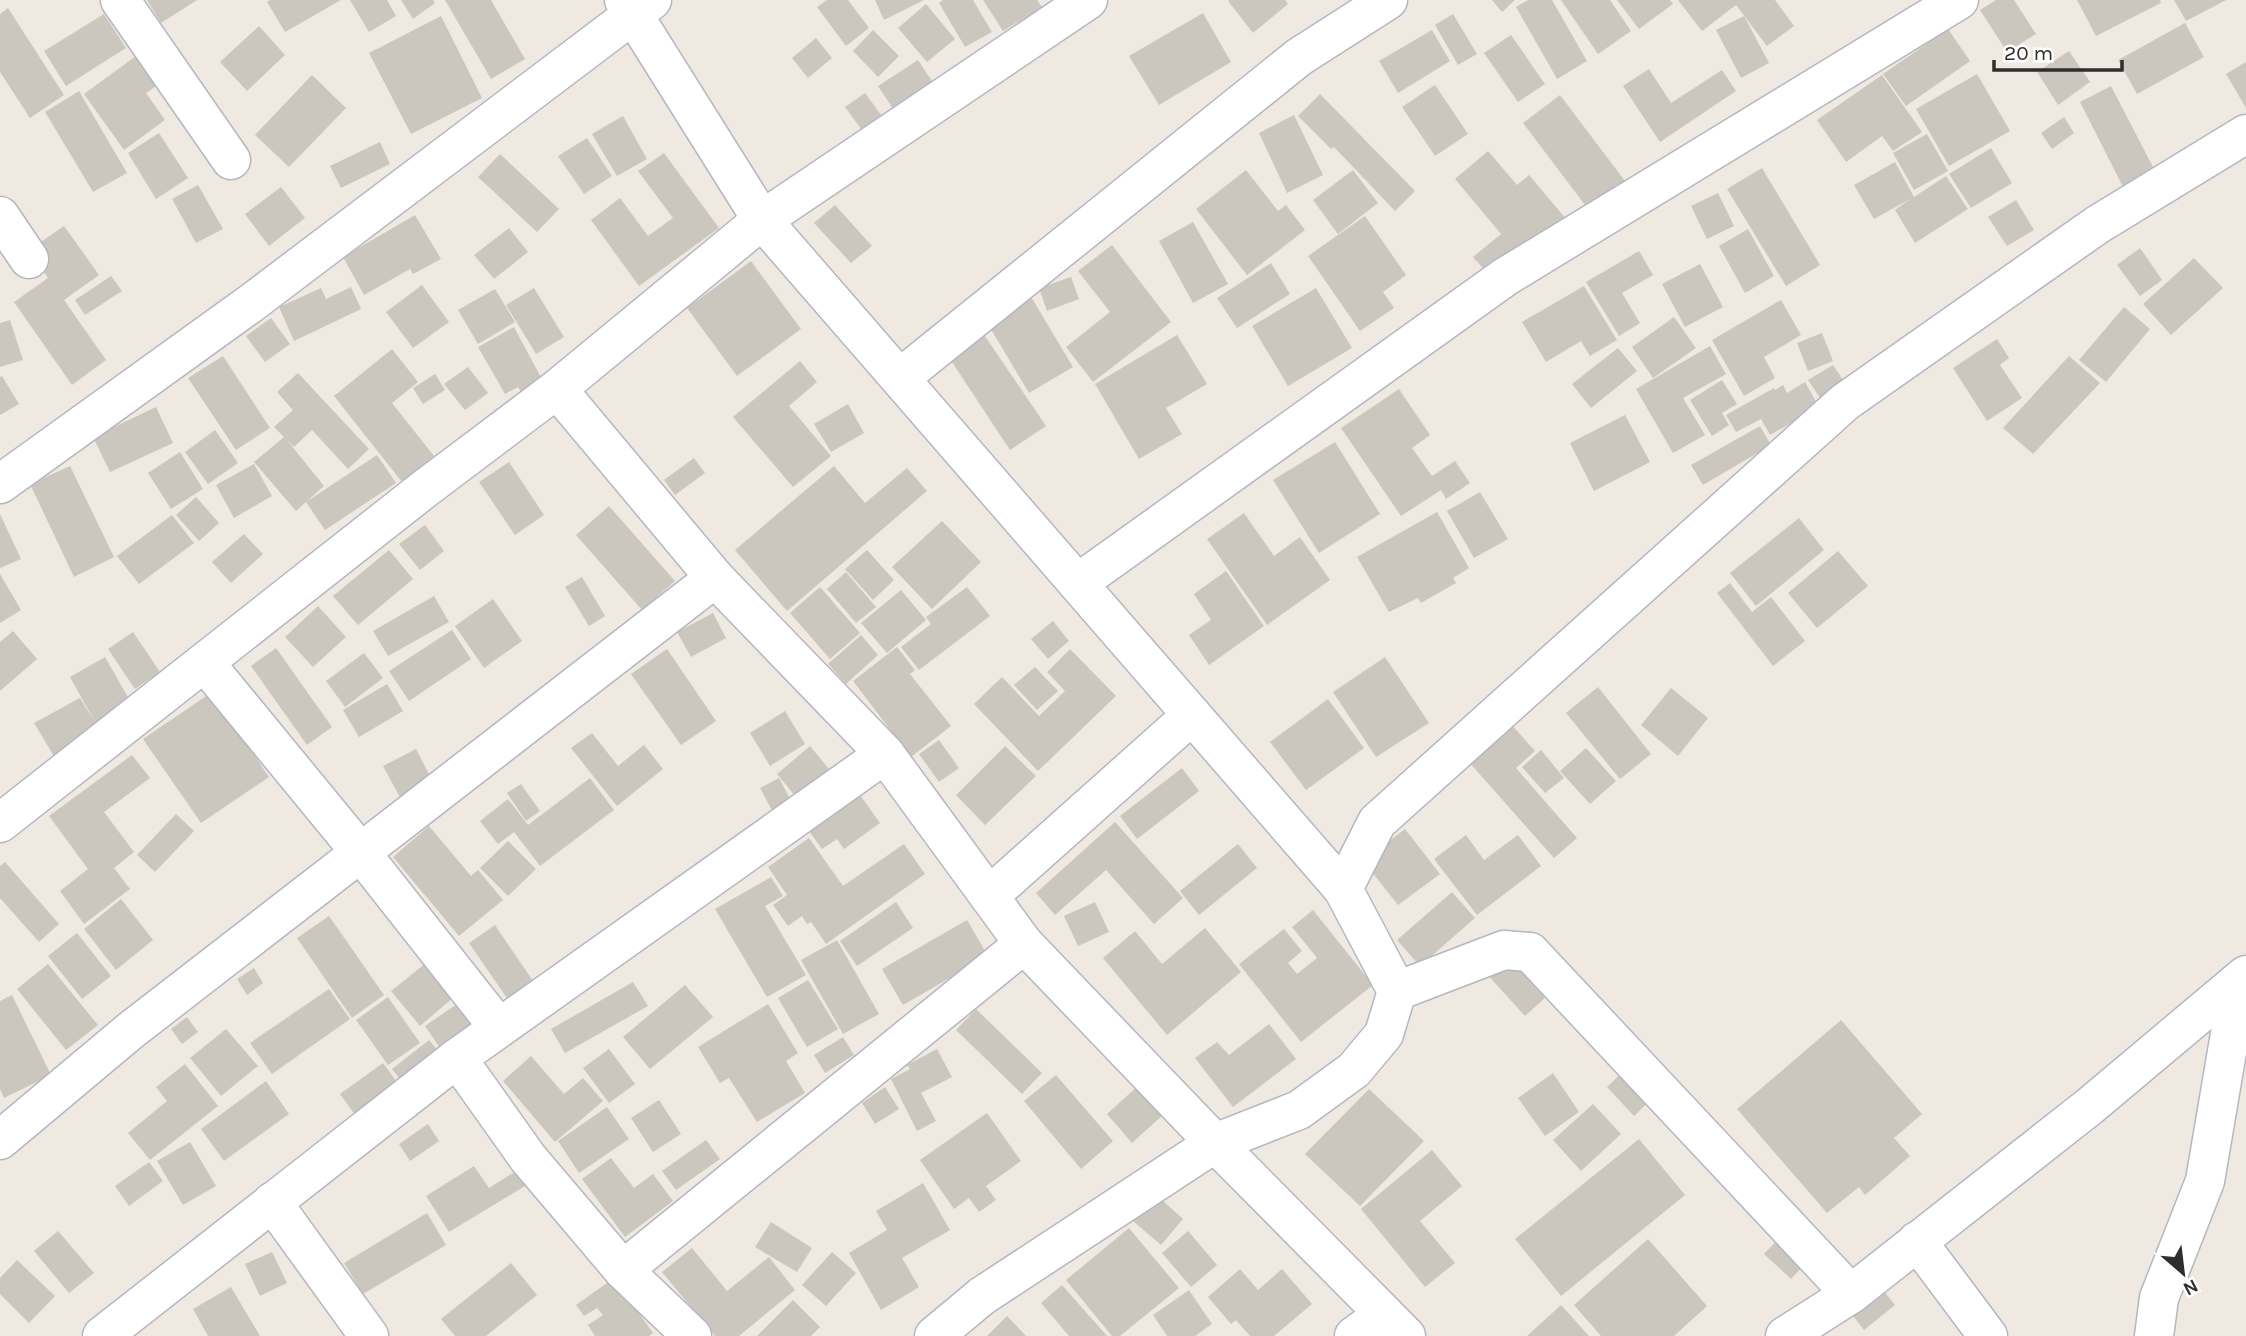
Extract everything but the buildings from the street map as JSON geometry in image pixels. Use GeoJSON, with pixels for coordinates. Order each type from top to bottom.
{"type":"FeatureCollection","features":[{"type":"Feature","properties":{"kind":"street"},"geometry":{"type":"LineString","coordinates":[[120,0],[231,160]]}},
{"type":"Feature","properties":{"kind":"street"},"geometry":{"type":"LineString","coordinates":[[0,823],[423,489],[558,389],[762,220],[1088,0]]}},
{"type":"Feature","properties":{"kind":"street"},"geometry":{"type":"LineString","coordinates":[[900,378],[1299,57],[1388,0]]}},
{"type":"Feature","properties":{"kind":"street"},"geometry":{"type":"LineString","coordinates":[[1078,583],[1505,277],[1959,0]]}},
{"type":"Feature","properties":{"kind":"street"},"geometry":{"type":"LineString","coordinates":[[0,484],[250,304],[636,4],[762,220],[1343,888],[1397,991],[1384,1034],[1354,1070],[1299,1110],[1215,1143],[982,1296],[934,1336]]}},
{"type":"Feature","properties":{"kind":"street"},"geometry":{"type":"LineString","coordinates":[[1343,888],[1377,822],[1845,402],[2097,225],[2246,134]]}},
{"type":"Feature","properties":{"kind":"street"},"geometry":{"type":"LineString","coordinates":[[0,216],[29,259]]}},
{"type":"Feature","properties":{"kind":"street"},"geometry":{"type":"LineString","coordinates":[[558,389],[715,578],[885,754],[1024,944],[1215,1143],[1382,1329]]}},
{"type":"Feature","properties":{"kind":"street"},"geometry":{"type":"LineString","coordinates":[[0,1140],[130,1031],[715,578]]}},
{"type":"Feature","properties":{"kind":"street"},"geometry":{"type":"LineString","coordinates":[[205,663],[361,853],[499,1028]]}},
{"type":"Feature","properties":{"kind":"street"},"geometry":{"type":"LineString","coordinates":[[989,896],[1192,715]]}},
{"type":"Feature","properties":{"kind":"street"},"geometry":{"type":"LineString","coordinates":[[102,1336],[457,1058],[885,754]]}},
{"type":"Feature","properties":{"kind":"street"},"geometry":{"type":"LineString","coordinates":[[624,1269],[1024,944]]}},
{"type":"Feature","properties":{"kind":"street"},"geometry":{"type":"LineString","coordinates":[[1397,991],[1504,950],[1530,953],[1851,1294]]}},
{"type":"Feature","properties":{"kind":"street"},"geometry":{"type":"LineString","coordinates":[[1786,1336],[1851,1294],[2090,1106],[2243,978]]}},
{"type":"Feature","properties":{"kind":"street"},"geometry":{"type":"LineString","coordinates":[[2154,1336],[2159,1298],[2205,1181],[2243,978]]}},
{"type":"Feature","properties":{"kind":"street"},"geometry":{"type":"LineString","coordinates":[[457,1058],[528,1158],[624,1269],[692,1336]]}},
{"type":"Feature","properties":{"kind":"street"},"geometry":{"type":"LineString","coordinates":[[272,1202],[369,1336]]}},
{"type":"Feature","properties":{"kind":"street"},"geometry":{"type":"LineString","coordinates":[[1917,1241],[1988,1336]]}}]}
